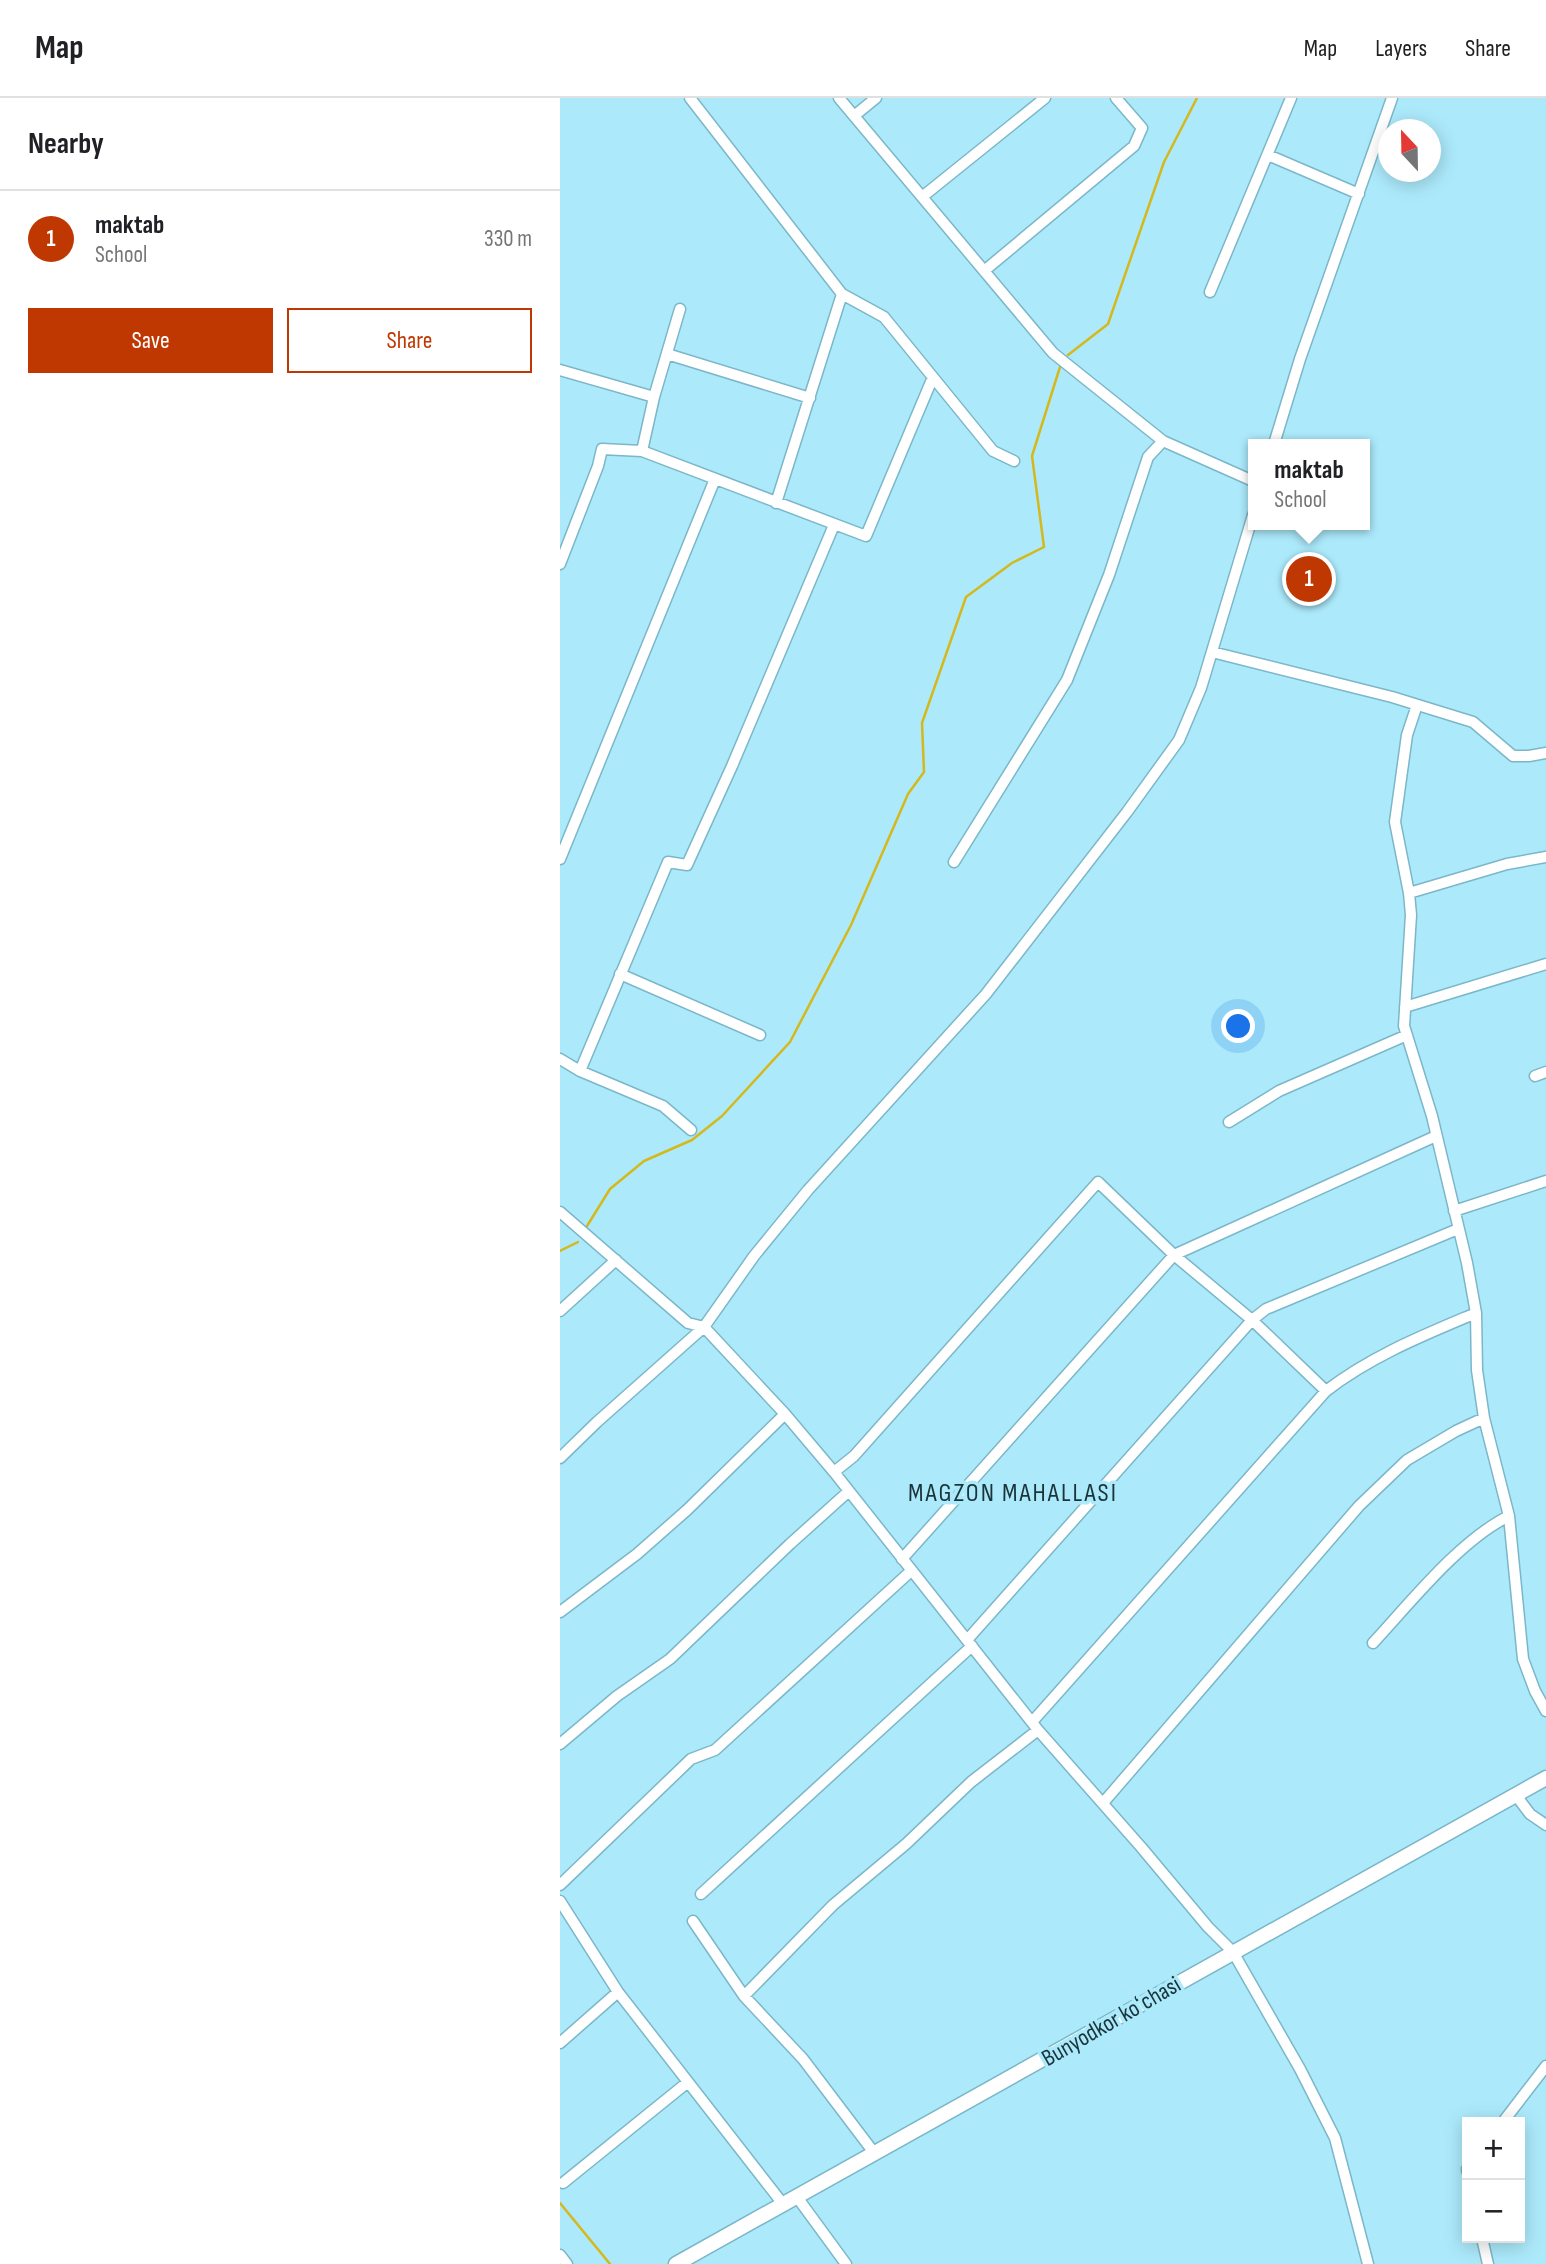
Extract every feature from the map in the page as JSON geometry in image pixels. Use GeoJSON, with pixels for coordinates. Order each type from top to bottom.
{"type":"FeatureCollection","features":[{"type":"Feature","properties":{"kind":"main road","name":"Bunyodkor koʻchasi"},"geometry":{"type":"LineString","coordinates":[[676,2264],[1546,1778]]}},
{"type":"Feature","properties":{"kind":"street"},"geometry":{"type":"LineString","coordinates":[[690,98],[842,294],[884,317],[993,450],[1013,461]]}},
{"type":"Feature","properties":{"kind":"street"},"geometry":{"type":"LineString","coordinates":[[839,98],[1053,353],[1163,440],[1248,479]]}},
{"type":"Feature","properties":{"kind":"street"},"geometry":{"type":"LineString","coordinates":[[854,116],[876,98]]}},
{"type":"Feature","properties":{"kind":"street"},"geometry":{"type":"LineString","coordinates":[[922,197],[1045,98]]}},
{"type":"Feature","properties":{"kind":"street"},"geometry":{"type":"LineString","coordinates":[[984,271],[1134,146],[1142,128],[1116,98]]}},
{"type":"Feature","properties":{"kind":"street"},"geometry":{"type":"LineString","coordinates":[[1210,292],[1291,98]]}},
{"type":"Feature","properties":{"kind":"street"},"geometry":{"type":"LineString","coordinates":[[1276,439],[1300,359],[1392,98]]}},
{"type":"Feature","properties":{"kind":"street"},"geometry":{"type":"LineString","coordinates":[[1268,155],[1359,194]]}},
{"type":"Feature","properties":{"kind":"street"},"geometry":{"type":"LineString","coordinates":[[776,503],[842,294]]}},
{"type":"Feature","properties":{"kind":"street"},"geometry":{"type":"LineString","coordinates":[[642,451],[654,397],[680,309]]}},
{"type":"Feature","properties":{"kind":"street"},"geometry":{"type":"LineString","coordinates":[[667,354],[810,398]]}},
{"type":"Feature","properties":{"kind":"street"},"geometry":{"type":"LineString","coordinates":[[560,370],[654,397]]}},
{"type":"Feature","properties":{"kind":"street"},"geometry":{"type":"LineString","coordinates":[[560,564],[602,449],[642,451],[866,537],[933,377]]}},
{"type":"Feature","properties":{"kind":"street"},"geometry":{"type":"LineString","coordinates":[[954,862],[1067,680],[1108,575],[1148,457],[1163,440]]}},
{"type":"Feature","properties":{"kind":"street"},"geometry":{"type":"LineString","coordinates":[[560,859],[715,479]]}},
{"type":"Feature","properties":{"kind":"street"},"geometry":{"type":"LineString","coordinates":[[580,1071],[668,862],[687,865],[834,525]]}},
{"type":"Feature","properties":{"kind":"street"},"geometry":{"type":"LineString","coordinates":[[560,1458],[704,1327],[754,1256],[808,1190],[986,994],[1127,812],[1179,740],[1201,688],[1249,530]]}},
{"type":"Feature","properties":{"kind":"street"},"geometry":{"type":"LineString","coordinates":[[1212,652],[1473,722],[1513,756],[1546,752]]}},
{"type":"Feature","properties":{"kind":"street"},"geometry":{"type":"LineString","coordinates":[[1417,705],[1407,735],[1395,822],[1411,915],[1404,1026],[1436,1136],[1467,1264],[1476,1312],[1477,1370],[1484,1418],[1509,1516],[1523,1659],[1546,1711]]}},
{"type":"Feature","properties":{"kind":"street"},"geometry":{"type":"LineString","coordinates":[[1409,893],[1507,864],[1546,857]]}},
{"type":"Feature","properties":{"kind":"street"},"geometry":{"type":"LineString","coordinates":[[1405,1007],[1546,964]]}},
{"type":"Feature","properties":{"kind":"street"},"geometry":{"type":"LineString","coordinates":[[620,974],[760,1035]]}},
{"type":"Feature","properties":{"kind":"street"},"geometry":{"type":"LineString","coordinates":[[1229,1122],[1279,1091],[1407,1035]]}},
{"type":"Feature","properties":{"kind":"street"},"geometry":{"type":"LineString","coordinates":[[560,1059],[580,1071],[663,1106],[691,1130]]}},
{"type":"Feature","properties":{"kind":"street"},"geometry":{"type":"LineString","coordinates":[[902,1559],[1174,1255],[1436,1136]]}},
{"type":"Feature","properties":{"kind":"street"},"geometry":{"type":"LineString","coordinates":[[1454,1211],[1546,1181]]}},
{"type":"Feature","properties":{"kind":"street"},"geometry":{"type":"LineString","coordinates":[[834,1472],[854,1456],[1098,1182],[1174,1255],[1252,1321],[1326,1391]]}},
{"type":"Feature","properties":{"kind":"street"},"geometry":{"type":"LineString","coordinates":[[563,1219],[616,1260],[688,1323],[704,1327],[785,1415],[834,1472],[1035,1726],[1208,1927],[1233,1952],[1300,2069],[1335,2137],[1368,2264]]}},
{"type":"Feature","properties":{"kind":"street"},"geometry":{"type":"LineString","coordinates":[[701,1894],[969,1643],[1252,1321],[1266,1309],[1458,1229]]}},
{"type":"Feature","properties":{"kind":"street"},"geometry":{"type":"LineString","coordinates":[[560,1311],[616,1260]]}},
{"type":"Feature","properties":{"kind":"street"},"geometry":{"type":"LineString","coordinates":[[744,1996],[833,1905],[906,1844],[1035,1726],[1326,1391],[1398,1346],[1476,1312]]}},
{"type":"Feature","properties":{"kind":"street"},"geometry":{"type":"LineString","coordinates":[[560,1612],[636,1554],[687,1510],[785,1415]]}},
{"type":"Feature","properties":{"kind":"street"},"geometry":{"type":"LineString","coordinates":[[1103,1803],[1359,1506],[1407,1461],[1484,1418]]}},
{"type":"Feature","properties":{"kind":"street"},"geometry":{"type":"LineString","coordinates":[[560,1744],[617,1696],[670,1658],[849,1491]]}},
{"type":"Feature","properties":{"kind":"street"},"geometry":{"type":"LineString","coordinates":[[1373,1643],[1437,1573],[1493,1524],[1509,1516]]}},
{"type":"Feature","properties":{"kind":"street"},"geometry":{"type":"LineString","coordinates":[[560,1885],[691,1759],[715,1750],[911,1571]]}},
{"type":"Feature","properties":{"kind":"street"},"geometry":{"type":"LineString","coordinates":[[1515,1794],[1530,1814],[1546,1825]]}},
{"type":"Feature","properties":{"kind":"street"},"geometry":{"type":"LineString","coordinates":[[560,1901],[618,1992],[783,2204]]}},
{"type":"Feature","properties":{"kind":"street"},"geometry":{"type":"LineString","coordinates":[[692,1921],[744,1996],[803,2059],[875,2154]]}},
{"type":"Feature","properties":{"kind":"street"},"geometry":{"type":"LineString","coordinates":[[560,2043],[618,1992]]}},
{"type":"Feature","properties":{"kind":"street"},"geometry":{"type":"LineString","coordinates":[[1507,2117],[1546,2066]]}},
{"type":"Feature","properties":{"kind":"street"},"geometry":{"type":"LineString","coordinates":[[563,2183],[688,2082]]}},
{"type":"Feature","properties":{"kind":"street"},"geometry":{"type":"LineString","coordinates":[[797,2197],[846,2264]]}},
{"type":"Feature","properties":{"kind":"street"},"geometry":{"type":"LineString","coordinates":[[1483,2243],[1488,2264]]}},
{"type":"Feature","properties":{"kind":"street"},"geometry":{"type":"LineString","coordinates":[[560,2255],[567,2264]]}},
{"type":"Feature","properties":{"kind":"waterway"},"geometry":{"type":"LineString","coordinates":[[1068,355],[1108,324],[1164,162],[1197,98]]}},
{"type":"Feature","properties":{"kind":"waterway"},"geometry":{"type":"LineString","coordinates":[[587,1226],[610,1189],[644,1161],[692,1140],[722,1116],[790,1042],[851,925],[908,794],[924,772],[922,723],[966,597],[1012,563],[1044,547],[1032,456],[1060,367]]}},
{"type":"Feature","properties":{"kind":"waterway"},"geometry":{"type":"LineString","coordinates":[[560,1251],[578,1242]]}},
{"type":"Feature","properties":{"kind":"waterway"},"geometry":{"type":"LineString","coordinates":[[560,2203],[610,2264]]}},
{"type":"Feature","properties":{"kind":"place","name":"maktab"},"geometry":{"type":"Point","coordinates":[1309,579]}},
{"type":"Feature","properties":{"kind":"district","name":"MAGZON MAHALLASI"},"geometry":{"type":"Point","coordinates":[1013,1492]}}]}
